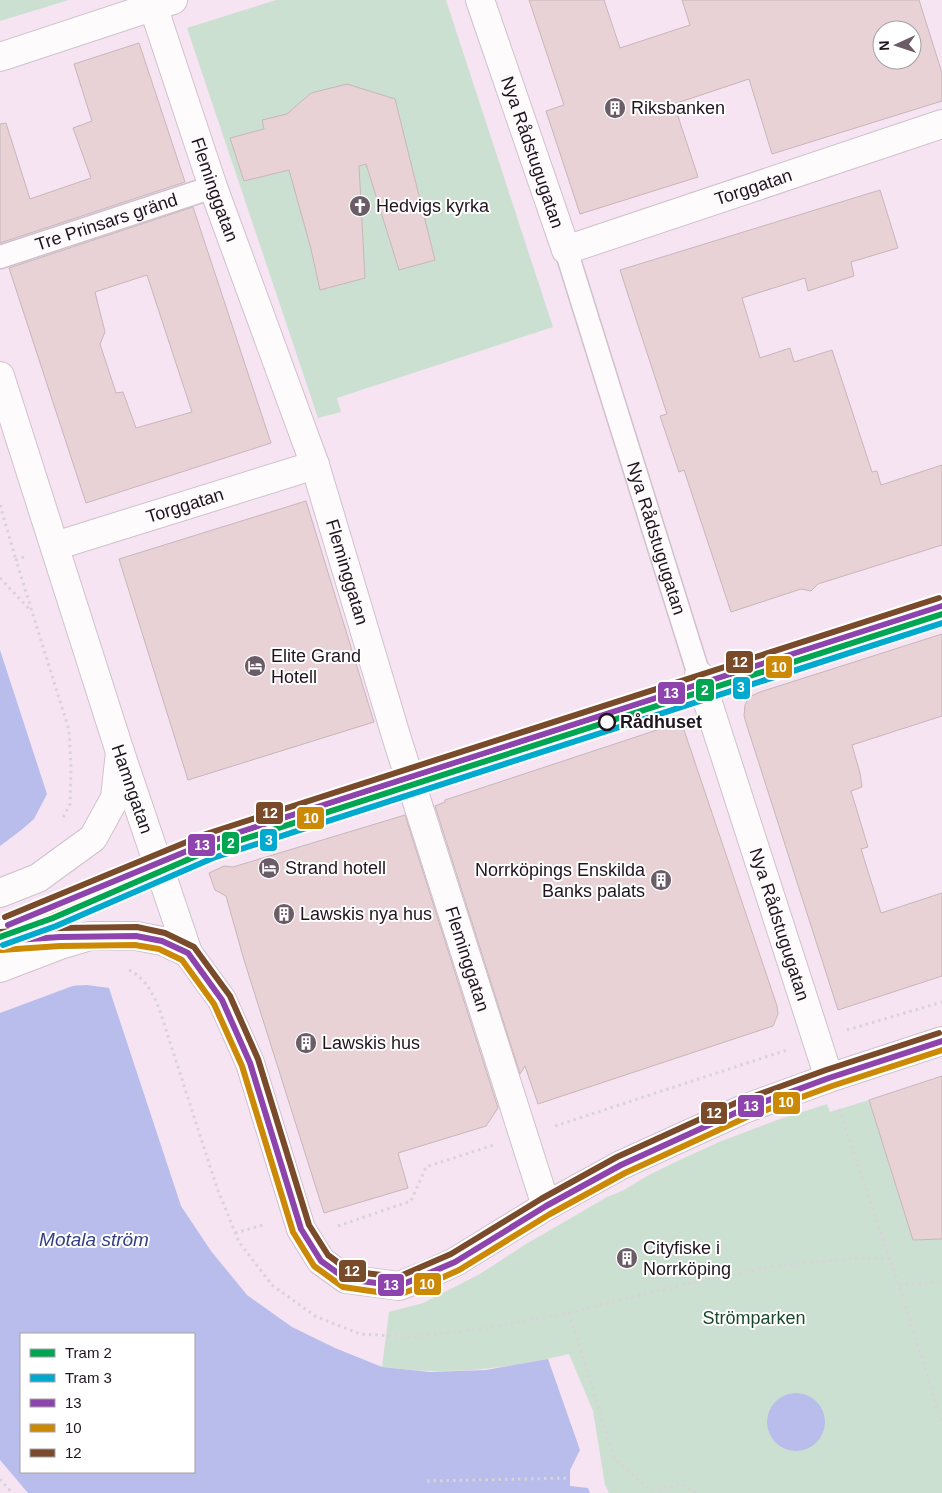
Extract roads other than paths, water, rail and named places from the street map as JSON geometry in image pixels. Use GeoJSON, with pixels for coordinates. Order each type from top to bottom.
{"type":"FeatureCollection","features":[{"type":"Feature","properties":{"kind":"street","name":"Nya Rådstugugatan"},"geometry":{"type":"LineString","coordinates":[[480,0],[566,250],[700,679],[829,1078]]}},
{"type":"Feature","properties":{"kind":"street"},"geometry":{"type":"LineString","coordinates":[[0,57],[159,2]]}},
{"type":"Feature","properties":{"kind":"street","name":"Fleminggatan"},"geometry":{"type":"LineString","coordinates":[[159,2],[214,187],[315,465],[409,778],[546,1206]]}},
{"type":"Feature","properties":{"kind":"street","name":"Torggatan"},"geometry":{"type":"LineString","coordinates":[[566,250],[942,124]]}},
{"type":"Feature","properties":{"kind":"street","name":"Tre Prinsars gränd"},"geometry":{"type":"LineString","coordinates":[[0,257],[214,187]]}},
{"type":"Feature","properties":{"kind":"street","name":"Hamngatan"},"geometry":{"type":"LineString","coordinates":[[0,376],[120,752],[188,953],[222,1000],[250,1063],[301,1229],[321,1261],[346,1279],[399,1286],[425,1276],[455,1262],[546,1206],[620,1165],[744,1109],[829,1078],[942,1041]]}},
{"type":"Feature","properties":{"kind":"street","name":"Torggatan"},"geometry":{"type":"LineString","coordinates":[[55,546],[315,465]]}},
{"type":"Feature","properties":{"kind":"street"},"geometry":{"type":"LineString","coordinates":[[0,893],[38,878],[93,838],[115,798],[120,752]]}},
{"type":"Feature","properties":{"kind":"street"},"geometry":{"type":"LineString","coordinates":[[0,968],[61,940],[90,936],[136,936],[162,941],[188,953]]}},
{"type":"Feature","properties":{"kind":"lane"},"geometry":{"type":"LineString","coordinates":[[0,928],[50,909],[156,861],[209,842],[409,778],[700,679],[942,606]]}},
{"type":"Feature","properties":{"kind":"lane"},"geometry":{"type":"LineString","coordinates":[[0,941],[61,940]]}},
{"type":"Feature","properties":{"kind":"water","name":"Motala ström"},"geometry":{"type":"Polygon","coordinates":[[[0,650],[47,794],[34,819],[12,838],[68,986],[87,985],[109,988],[181,1206],[211,1251],[247,1295],[292,1327],[335,1348],[382,1367],[430,1372],[486,1370],[548,1359],[580,1450],[570,1470],[570,1486],[588,1488],[590,1493],[28,1493],[0,1460],[0,650]]]}},
{"type":"Feature","properties":{"kind":"water"},"geometry":{"type":"Polygon","coordinates":[[[790,1393],[802,1393],[817,1401],[825,1416],[825,1428],[817,1443],[802,1451],[790,1451],[775,1443],[767,1428],[767,1416],[775,1401],[790,1393]]]}},
{"type":"Feature","properties":{"kind":"tram line","name":"2"},"geometry":{"type":"LineString","coordinates":[[0,937],[53,918],[210,850],[942,614]]}},
{"type":"Feature","properties":{"kind":"tram line","name":"3"},"geometry":{"type":"LineString","coordinates":[[3,945],[56,926],[213,858],[942,623]]}},
{"type":"Feature","properties":{"kind":"place","name":"Riksbanken"},"geometry":{"type":"Point","coordinates":[615,108]}},
{"type":"Feature","properties":{"kind":"place","name":"Hedvigs kyrka"},"geometry":{"type":"Point","coordinates":[360,206]}},
{"type":"Feature","properties":{"kind":"place","name":"Elite Grand Hotell"},"geometry":{"type":"Point","coordinates":[255,666]}},
{"type":"Feature","properties":{"kind":"place","name":"Rådhuset"},"geometry":{"type":"Point","coordinates":[607,722]}},
{"type":"Feature","properties":{"kind":"place","name":"Strand hotell"},"geometry":{"type":"Point","coordinates":[269,868]}},
{"type":"Feature","properties":{"kind":"place","name":"Norrköpings Enskilda Banks palats"},"geometry":{"type":"Point","coordinates":[661,880]}},
{"type":"Feature","properties":{"kind":"place","name":"Lawskis nya hus"},"geometry":{"type":"Point","coordinates":[284,914]}},
{"type":"Feature","properties":{"kind":"place","name":"Lawskis hus"},"geometry":{"type":"Point","coordinates":[306,1043]}},
{"type":"Feature","properties":{"kind":"place","name":"Cityfiske i Norrköping"},"geometry":{"type":"Point","coordinates":[627,1258]}},
{"type":"Feature","properties":{"kind":"park label","name":"Strömparken"},"geometry":{"type":"Point","coordinates":[754,1318]}}]}
